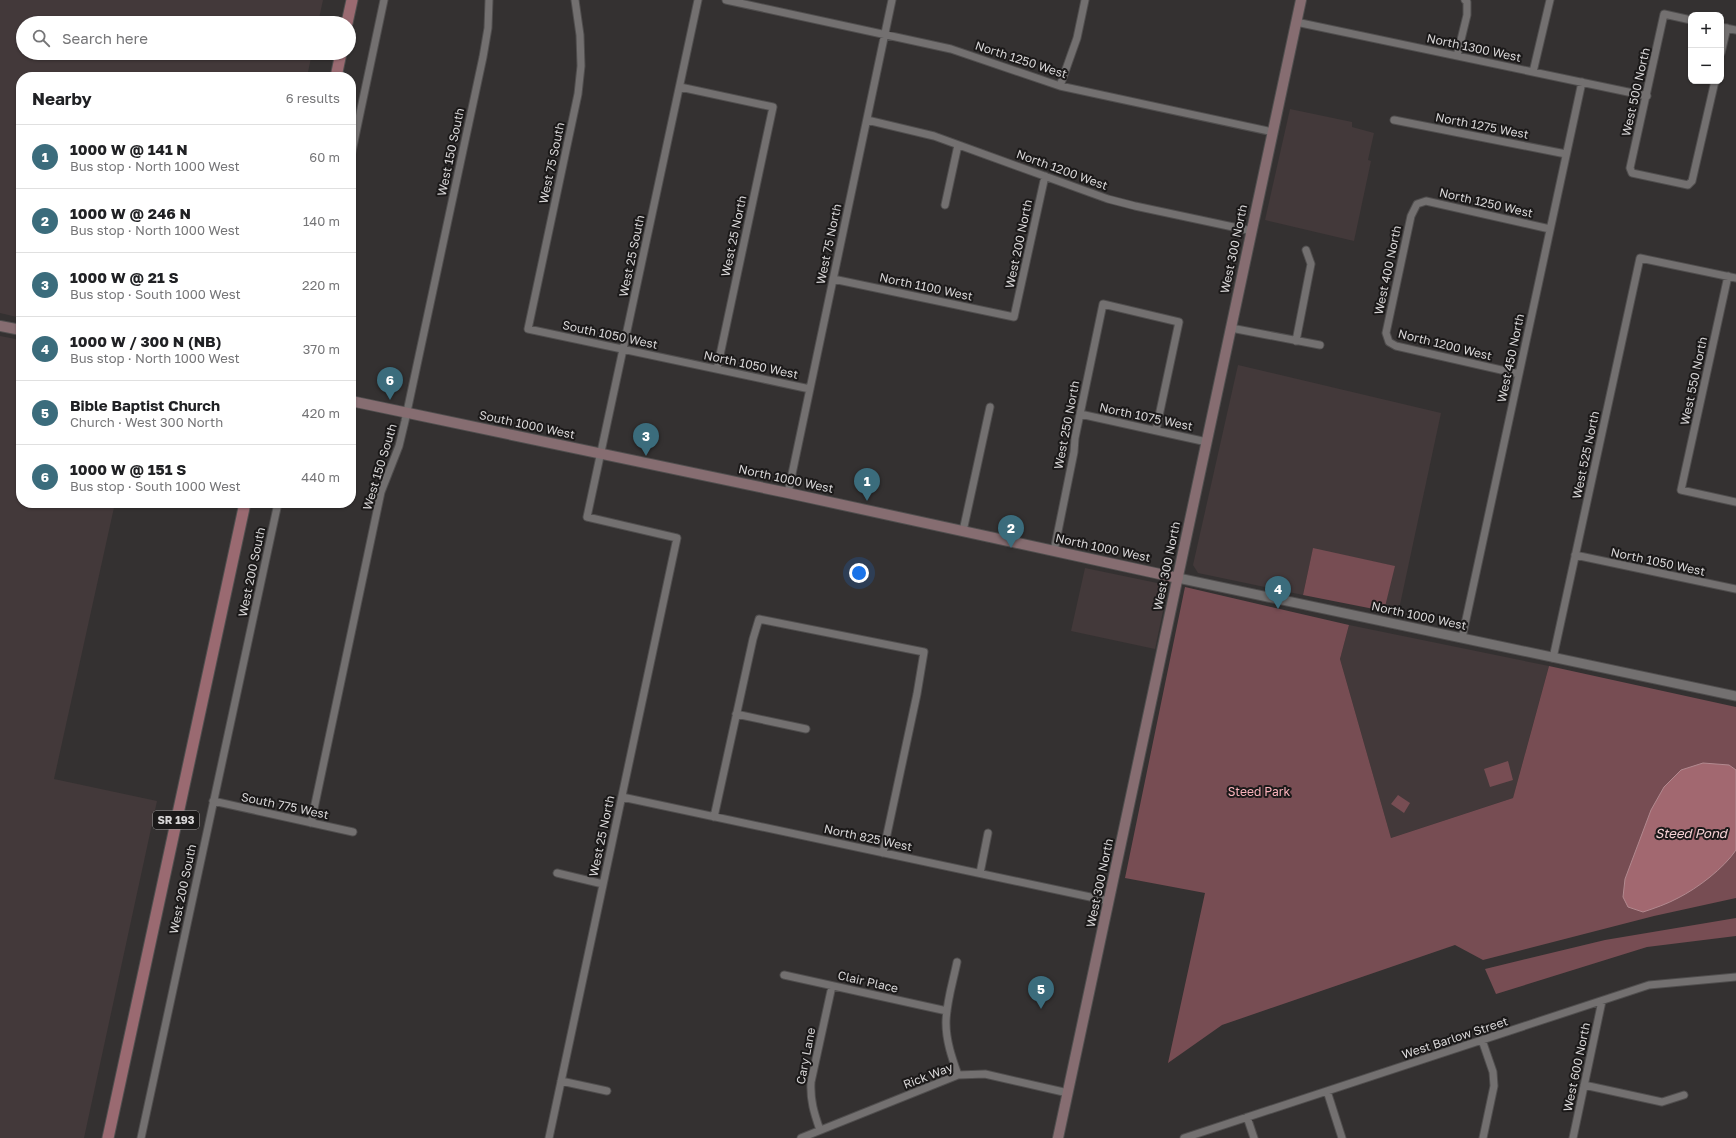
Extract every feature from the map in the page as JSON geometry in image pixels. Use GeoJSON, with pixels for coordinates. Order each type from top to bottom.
{"type":"FeatureCollection","features":[{"type":"Feature","properties":{"kind":"main road"},"geometry":{"type":"LineString","coordinates":[[349,16],[352,0]]}},
{"type":"Feature","properties":{"kind":"main road","name":"West 300 North"},"geometry":{"type":"LineString","coordinates":[[1058,1138],[1301,0]]}},
{"type":"Feature","properties":{"kind":"main road"},"geometry":{"type":"LineString","coordinates":[[337,72],[340,60]]}},
{"type":"Feature","properties":{"kind":"main road"},"geometry":{"type":"LineString","coordinates":[[0,326],[16,329]]}},
{"type":"Feature","properties":{"kind":"main road","name":"South 1000 West"},"geometry":{"type":"LineString","coordinates":[[356,402],[698,475]]}},
{"type":"Feature","properties":{"kind":"main road","name":"North 1000 West"},"geometry":{"type":"LineString","coordinates":[[698,475],[788,493],[1178,578]]}},
{"type":"Feature","properties":{"kind":"main road","name":"SR 193"},"geometry":{"type":"LineString","coordinates":[[108,1138],[244,508]]}},
{"type":"Feature","properties":{"kind":"street"},"geometry":{"type":"LineString","coordinates":[[356,132],[384,0]]}},
{"type":"Feature","properties":{"kind":"street","name":"West 150 South"},"geometry":{"type":"LineString","coordinates":[[311,823],[381,492],[399,446],[407,413],[483,57],[488,28],[489,0]]}},
{"type":"Feature","properties":{"kind":"street","name":"West 75 South"},"geometry":{"type":"LineString","coordinates":[[528,329],[578,94],[581,66],[580,35],[575,0]]}},
{"type":"Feature","properties":{"kind":"street","name":"West 25 South"},"geometry":{"type":"LineString","coordinates":[[677,538],[587,517],[602,454],[698,0]]}},
{"type":"Feature","properties":{"kind":"street","name":"North 1250 West"},"geometry":{"type":"LineString","coordinates":[[726,0],[951,49],[1060,86],[1273,132]]}},
{"type":"Feature","properties":{"kind":"street","name":"West 75 North"},"geometry":{"type":"LineString","coordinates":[[788,493],[892,0]]}},
{"type":"Feature","properties":{"kind":"street"},"geometry":{"type":"LineString","coordinates":[[1060,86],[1077,38],[1084,0]]}},
{"type":"Feature","properties":{"kind":"street"},"geometry":{"type":"LineString","coordinates":[[1457,56],[1467,15],[1467,2],[1465,0]]}},
{"type":"Feature","properties":{"kind":"street"},"geometry":{"type":"LineString","coordinates":[[1533,72],[1550,0]]}},
{"type":"Feature","properties":{"kind":"street","name":"West 500 North"},"geometry":{"type":"LineString","coordinates":[[1688,19],[1664,14],[1630,168],[1632,173],[1688,185],[1692,181],[1714,84]]}},
{"type":"Feature","properties":{"kind":"street","name":"North 1300 West"},"geometry":{"type":"LineString","coordinates":[[1296,22],[1647,96]]}},
{"type":"Feature","properties":{"kind":"street"},"geometry":{"type":"LineString","coordinates":[[1724,27],[1736,30]]}},
{"type":"Feature","properties":{"kind":"street","name":"West 450 North"},"geometry":{"type":"LineString","coordinates":[[1462,638],[1582,82]]}},
{"type":"Feature","properties":{"kind":"street","name":"West 25 North"},"geometry":{"type":"LineString","coordinates":[[680,87],[773,107],[717,369]]}},
{"type":"Feature","properties":{"kind":"street","name":"North 1200 West"},"geometry":{"type":"LineString","coordinates":[[867,120],[916,131],[1108,199],[1252,231]]}},
{"type":"Feature","properties":{"kind":"street","name":"North 1275 West"},"geometry":{"type":"LineString","coordinates":[[1394,120],[1566,154]]}},
{"type":"Feature","properties":{"kind":"street"},"geometry":{"type":"LineString","coordinates":[[945,205],[958,145]]}},
{"type":"Feature","properties":{"kind":"street","name":"West 200 North"},"geometry":{"type":"LineString","coordinates":[[1014,317],[1045,176]]}},
{"type":"Feature","properties":{"kind":"street","name":"North 1250 West"},"geometry":{"type":"LineString","coordinates":[[1417,204],[1426,201],[1550,229]]}},
{"type":"Feature","properties":{"kind":"street","name":"West 400 North"},"geometry":{"type":"LineString","coordinates":[[1389,342],[1386,333],[1411,216],[1417,204]]}},
{"type":"Feature","properties":{"kind":"street"},"geometry":{"type":"LineString","coordinates":[[1296,341],[1311,264],[1306,250]]}},
{"type":"Feature","properties":{"kind":"street","name":"West 525 North"},"geometry":{"type":"LineString","coordinates":[[1553,658],[1640,258],[1732,277]]}},
{"type":"Feature","properties":{"kind":"street","name":"West 550 North"},"geometry":{"type":"LineString","coordinates":[[1732,277],[1681,490],[1736,502]]}},
{"type":"Feature","properties":{"kind":"street","name":"North 1100 West"},"geometry":{"type":"LineString","coordinates":[[833,279],[1014,317]]}},
{"type":"Feature","properties":{"kind":"street","name":"West 250 North"},"geometry":{"type":"LineString","coordinates":[[1054,551],[1074,452],[1075,438],[1103,304],[1180,322],[1156,430]]}},
{"type":"Feature","properties":{"kind":"street"},"geometry":{"type":"LineString","coordinates":[[1231,328],[1320,346]]}},
{"type":"Feature","properties":{"kind":"street","name":"South 1050 West"},"geometry":{"type":"LineString","coordinates":[[528,329],[687,363]]}},
{"type":"Feature","properties":{"kind":"street","name":"North 1200 West"},"geometry":{"type":"LineString","coordinates":[[1389,342],[1396,346],[1518,374]]}},
{"type":"Feature","properties":{"kind":"street","name":"North 1050 West"},"geometry":{"type":"LineString","coordinates":[[687,363],[810,389]]}},
{"type":"Feature","properties":{"kind":"street"},"geometry":{"type":"LineString","coordinates":[[963,531],[990,407]]}},
{"type":"Feature","properties":{"kind":"street","name":"North 1075 West"},"geometry":{"type":"LineString","coordinates":[[1080,414],[1207,442]]}},
{"type":"Feature","properties":{"kind":"street","name":"West 200 South"},"geometry":{"type":"LineString","coordinates":[[141,1138],[277,508]]}},
{"type":"Feature","properties":{"kind":"street","name":"West 25 North"},"geometry":{"type":"LineString","coordinates":[[549,1138],[677,538]]}},
{"type":"Feature","properties":{"kind":"street","name":"North 1050 West"},"geometry":{"type":"LineString","coordinates":[[1575,555],[1736,590]]}},
{"type":"Feature","properties":{"kind":"street","name":"North 1000 West"},"geometry":{"type":"LineString","coordinates":[[1178,578],[1736,696]]}},
{"type":"Feature","properties":{"kind":"street"},"geometry":{"type":"LineString","coordinates":[[714,817],[753,639],[759,619],[924,652],[917,694],[884,853]]}},
{"type":"Feature","properties":{"kind":"street"},"geometry":{"type":"LineString","coordinates":[[736,714],[806,729]]}},
{"type":"Feature","properties":{"kind":"street","name":"North 825 West"},"geometry":{"type":"LineString","coordinates":[[622,797],[1109,901]]}},
{"type":"Feature","properties":{"kind":"street","name":"South 775 West"},"geometry":{"type":"LineString","coordinates":[[213,802],[353,832]]}},
{"type":"Feature","properties":{"kind":"street"},"geometry":{"type":"LineString","coordinates":[[980,874],[988,833]]}},
{"type":"Feature","properties":{"kind":"street"},"geometry":{"type":"LineString","coordinates":[[557,873],[603,884]]}},
{"type":"Feature","properties":{"kind":"street"},"geometry":{"type":"LineString","coordinates":[[957,962],[947,1011],[946,1025],[948,1042],[958,1075]]}},
{"type":"Feature","properties":{"kind":"street","name":"Clair Place"},"geometry":{"type":"LineString","coordinates":[[784,975],[947,1011]]}},
{"type":"Feature","properties":{"kind":"street","name":"West Barlow Street"},"geometry":{"type":"LineString","coordinates":[[1184,1138],[1649,985],[1736,976]]}},
{"type":"Feature","properties":{"kind":"street","name":"Cary Lane"},"geometry":{"type":"LineString","coordinates":[[820,1130],[812,1107],[810,1095],[811,1082],[832,986]]}},
{"type":"Feature","properties":{"kind":"street","name":"West 600 North"},"geometry":{"type":"LineString","coordinates":[[1573,1138],[1602,1001]]}},
{"type":"Feature","properties":{"kind":"street"},"geometry":{"type":"LineString","coordinates":[[1482,1040],[1493,1072],[1494,1086],[1482,1138]]}},
{"type":"Feature","properties":{"kind":"street","name":"Rick Way"},"geometry":{"type":"LineString","coordinates":[[801,1138],[958,1075],[984,1074],[1068,1093]]}},
{"type":"Feature","properties":{"kind":"street"},"geometry":{"type":"LineString","coordinates":[[561,1081],[607,1091]]}},
{"type":"Feature","properties":{"kind":"street"},"geometry":{"type":"LineString","coordinates":[[1584,1085],[1662,1102],[1684,1095]]}},
{"type":"Feature","properties":{"kind":"street"},"geometry":{"type":"LineString","coordinates":[[1327,1091],[1342,1138]]}},
{"type":"Feature","properties":{"kind":"street"},"geometry":{"type":"LineString","coordinates":[[1247,1117],[1254,1138]]}},
{"type":"Feature","properties":{"kind":"shaded area"},"geometry":{"type":"Polygon","coordinates":[[[0,0],[323,0],[320,16],[16,16],[16,60],[311,60],[308,72],[16,72],[16,317],[0,313],[0,0]]]}},
{"type":"Feature","properties":{"kind":"shaded area"},"geometry":{"type":"Polygon","coordinates":[[[1290,109],[1352,122],[1352,127],[1374,133],[1368,160],[1371,161],[1354,241],[1265,220],[1290,109]]]}},
{"type":"Feature","properties":{"kind":"shaded area"},"geometry":{"type":"Polygon","coordinates":[[[0,336],[16,339],[16,508],[114,508],[54,779],[157,801],[84,1138],[0,1138],[0,336]]]}},
{"type":"Feature","properties":{"kind":"shaded area"},"geometry":{"type":"Polygon","coordinates":[[[1238,365],[1441,413],[1398,614],[1384,611],[1394,566],[1313,549],[1303,595],[1198,573],[1193,565],[1238,365]]]}},
{"type":"Feature","properties":{"kind":"shaded area"},"geometry":{"type":"Polygon","coordinates":[[[1085,568],[1162,584],[1167,592],[1155,649],[1071,631],[1085,568]]]}},
{"type":"Feature","properties":{"kind":"shaded area"},"geometry":{"type":"Polygon","coordinates":[[[1349,625],[1549,666],[1513,798],[1391,838],[1340,659],[1349,625]]]}},
{"type":"Feature","properties":{"kind":"green space"},"geometry":{"type":"Polygon","coordinates":[[[1313,548],[1395,566],[1384,611],[1303,595],[1313,548]]]}},
{"type":"Feature","properties":{"kind":"green space","name":"Steed Park"},"geometry":{"type":"Polygon","coordinates":[[[1185,587],[1349,625],[1340,659],[1391,838],[1513,798],[1549,666],[1736,707],[1736,898],[1654,916],[1483,960],[1455,945],[1222,1025],[1168,1063],[1205,893],[1125,878],[1185,587]]]}},
{"type":"Feature","properties":{"kind":"green space"},"geometry":{"type":"Polygon","coordinates":[[[1508,761],[1513,780],[1490,787],[1484,769],[1508,761]]]}},
{"type":"Feature","properties":{"kind":"green space"},"geometry":{"type":"Polygon","coordinates":[[[1398,795],[1410,803],[1404,813],[1391,804],[1398,795]]]}},
{"type":"Feature","properties":{"kind":"green space"},"geometry":{"type":"Polygon","coordinates":[[[1736,918],[1736,936],[1647,947],[1496,994],[1485,969],[1605,940],[1736,918]]]}},
{"type":"Feature","properties":{"kind":"water","name":"Steed Pond"},"geometry":{"type":"Polygon","coordinates":[[[1703,763],[1729,765],[1736,770],[1736,850],[1725,864],[1710,877],[1694,889],[1678,898],[1643,912],[1628,907],[1623,897],[1625,879],[1651,810],[1664,787],[1681,770],[1703,763]]]}},
{"type":"Feature","properties":{"kind":"place","name":"1000 W @ 151 S"},"geometry":{"type":"Point","coordinates":[390,400]}},
{"type":"Feature","properties":{"kind":"place","name":"1000 W @ 21 S"},"geometry":{"type":"Point","coordinates":[646,456]}},
{"type":"Feature","properties":{"kind":"place","name":"1000 W @ 141 N"},"geometry":{"type":"Point","coordinates":[867,501]}},
{"type":"Feature","properties":{"kind":"place","name":"1000 W @ 246 N"},"geometry":{"type":"Point","coordinates":[1011,548]}},
{"type":"Feature","properties":{"kind":"place","name":"1000 W / 300 N (NB)"},"geometry":{"type":"Point","coordinates":[1278,609]}},
{"type":"Feature","properties":{"kind":"place","name":"Bible Baptist Church"},"geometry":{"type":"Point","coordinates":[1041,1009]}}]}
